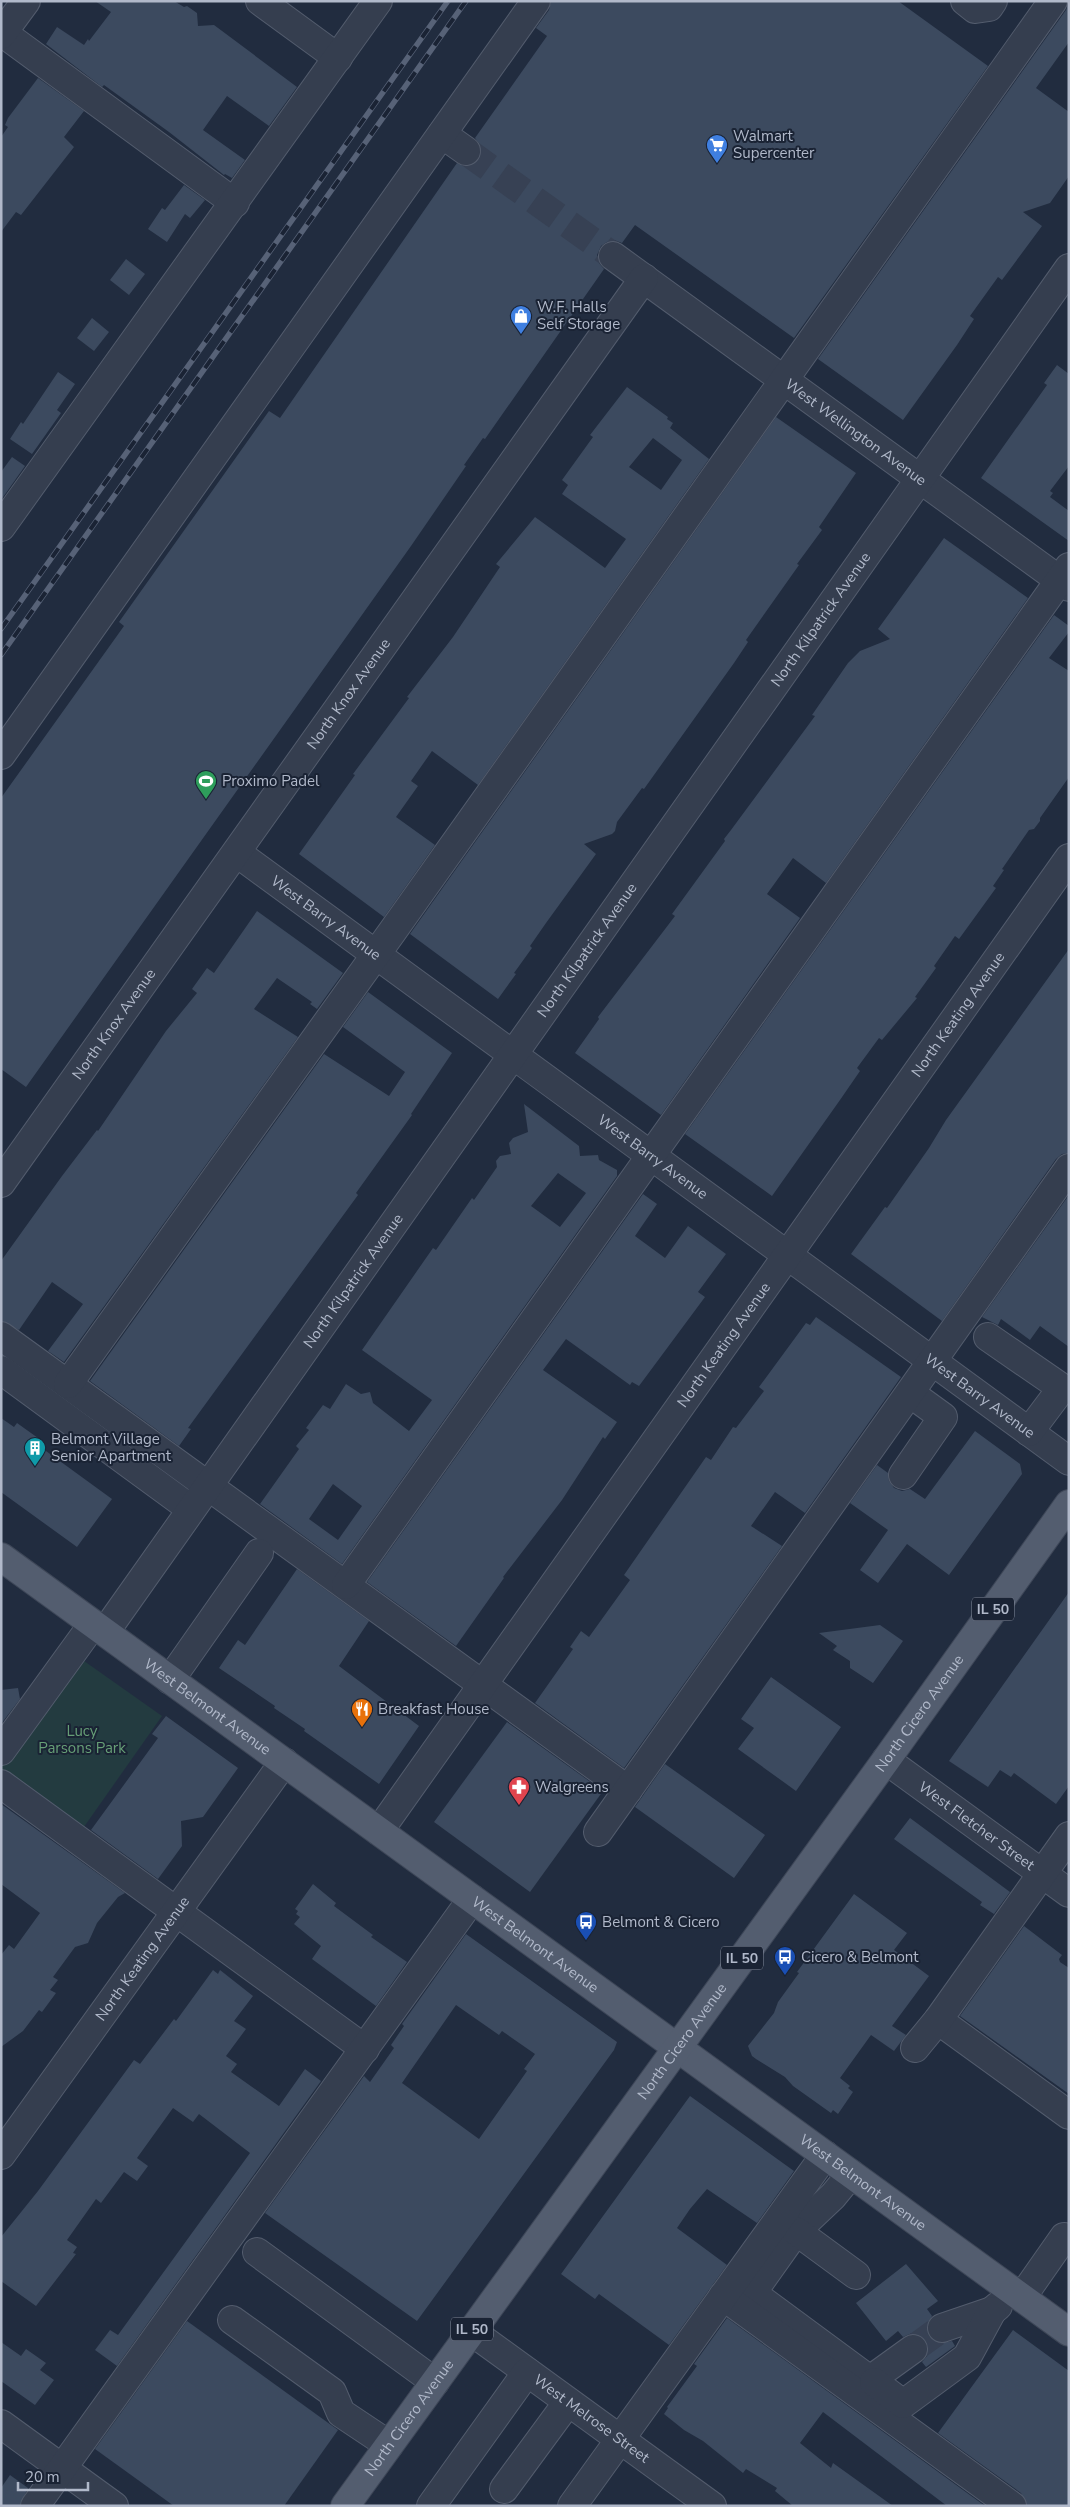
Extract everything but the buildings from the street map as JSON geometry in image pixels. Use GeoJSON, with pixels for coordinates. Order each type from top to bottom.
{"type":"FeatureCollection","features":[{"type":"Feature","properties":{"kind":"main road","name":"North Cicero Avenue"},"geometry":{"type":"LineString","coordinates":[[345,2506],[886,1760],[1069,1504]]}},
{"type":"Feature","properties":{"kind":"main road","name":"West Belmont Avenue"},"geometry":{"type":"LineString","coordinates":[[1,1557],[1069,2332]]}},
{"type":"Feature","properties":{"kind":"street"},"geometry":{"type":"LineString","coordinates":[[26,1],[2,34],[235,203]]}},
{"type":"Feature","properties":{"kind":"street"},"geometry":{"type":"LineString","coordinates":[[260,1],[338,58]]}},
{"type":"Feature","properties":{"kind":"street"},"geometry":{"type":"LineString","coordinates":[[1,527],[378,1]]}},
{"type":"Feature","properties":{"kind":"street"},"geometry":{"type":"LineString","coordinates":[[1,755],[536,1]]}},
{"type":"Feature","properties":{"kind":"street"},"geometry":{"type":"LineString","coordinates":[[965,1],[975,9],[989,7],[993,1]]}},
{"type":"Feature","properties":{"kind":"street"},"geometry":{"type":"LineString","coordinates":[[68,1384],[1053,1]]}},
{"type":"Feature","properties":{"kind":"street"},"geometry":{"type":"LineString","coordinates":[[442,134],[466,151]]}},
{"type":"Feature","properties":{"kind":"street","name":"West Wellington Avenue"},"geometry":{"type":"LineString","coordinates":[[613,256],[920,478],[1066,578]]}},
{"type":"Feature","properties":{"kind":"street","name":"North Kilpatrick Avenue"},"geometry":{"type":"LineString","coordinates":[[1,1751],[191,1509],[1069,268]]}},
{"type":"Feature","properties":{"kind":"street","name":"North Knox Avenue"},"geometry":{"type":"LineString","coordinates":[[1,1183],[644,278]]}},
{"type":"Feature","properties":{"kind":"street"},"geometry":{"type":"LineString","coordinates":[[346,1585],[1066,578]]}},
{"type":"Feature","properties":{"kind":"street","name":"West Barry Avenue"},"geometry":{"type":"LineString","coordinates":[[237,853],[1069,1460]]}},
{"type":"Feature","properties":{"kind":"street","name":"North Keating Avenue"},"geometry":{"type":"LineString","coordinates":[[380,1832],[1069,858]]}},
{"type":"Feature","properties":{"kind":"street"},"geometry":{"type":"LineString","coordinates":[[598,1832],[1069,1168]]}},
{"type":"Feature","properties":{"kind":"street"},"geometry":{"type":"LineString","coordinates":[[1,1336],[628,1790]]}},
{"type":"Feature","properties":{"kind":"street"},"geometry":{"type":"LineString","coordinates":[[988,1337],[1062,1388],[1029,1432]]}},
{"type":"Feature","properties":{"kind":"street"},"geometry":{"type":"LineString","coordinates":[[1,1370],[191,1509]]}},
{"type":"Feature","properties":{"kind":"street"},"geometry":{"type":"LineString","coordinates":[[903,1475],[943,1417],[910,1393]]}},
{"type":"Feature","properties":{"kind":"street"},"geometry":{"type":"LineString","coordinates":[[170,1680],[259,1553]]}},
{"type":"Feature","properties":{"kind":"street","name":"West Fletcher Street"},"geometry":{"type":"LineString","coordinates":[[886,1760],[1069,1893]]}},
{"type":"Feature","properties":{"kind":"street","name":"North Keating Avenue"},"geometry":{"type":"LineString","coordinates":[[1,2155],[284,1762]]}},
{"type":"Feature","properties":{"kind":"street"},"geometry":{"type":"LineString","coordinates":[[1,1784],[365,2048]]}},
{"type":"Feature","properties":{"kind":"street"},"geometry":{"type":"LineString","coordinates":[[914,2048],[938,2020],[1069,1836]]}},
{"type":"Feature","properties":{"kind":"street"},"geometry":{"type":"LineString","coordinates":[[35,2506],[472,1899]]}},
{"type":"Feature","properties":{"kind":"street"},"geometry":{"type":"LineString","coordinates":[[938,2020],[1069,2115]]}},
{"type":"Feature","properties":{"kind":"street"},"geometry":{"type":"LineString","coordinates":[[572,2506],[824,2155]]}},
{"type":"Feature","properties":{"kind":"street"},"geometry":{"type":"LineString","coordinates":[[851,2174],[833,2196],[796,2231],[752,2294],[903,2404],[967,2357],[992,2311]]}},
{"type":"Feature","properties":{"kind":"street"},"geometry":{"type":"LineString","coordinates":[[796,2231],[856,2275]]}},
{"type":"Feature","properties":{"kind":"street"},"geometry":{"type":"LineString","coordinates":[[942,2328],[992,2311],[1017,2294],[1064,2238]]}},
{"type":"Feature","properties":{"kind":"street"},"geometry":{"type":"LineString","coordinates":[[257,2252],[435,2382]]}},
{"type":"Feature","properties":{"kind":"street"},"geometry":{"type":"LineString","coordinates":[[723,2296],[1012,2506]]}},
{"type":"Feature","properties":{"kind":"street"},"geometry":{"type":"LineString","coordinates":[[232,2320],[332,2392],[342,2413],[389,2445]]}},
{"type":"Feature","properties":{"kind":"street","name":"West Melrose Street"},"geometry":{"type":"LineString","coordinates":[[471,2331],[712,2506]]}},
{"type":"Feature","properties":{"kind":"street"},"geometry":{"type":"LineString","coordinates":[[870,2380],[912,2349]]}},
{"type":"Feature","properties":{"kind":"street"},"geometry":{"type":"LineString","coordinates":[[431,2506],[527,2372]]}},
{"type":"Feature","properties":{"kind":"street"},"geometry":{"type":"LineString","coordinates":[[504,2489],[568,2402]]}},
{"type":"Feature","properties":{"kind":"street"},"geometry":{"type":"LineString","coordinates":[[1,2424],[113,2506]]}},
{"type":"Feature","properties":{"kind":"green space","name":"Lucy Parsons Park"},"geometry":{"type":"Polygon","coordinates":[[[77,1656],[162,1716],[79,1834],[1,1780],[1,1764],[77,1656]]]}},
{"type":"Feature","properties":{"kind":"tunnel"},"geometry":{"type":"LineString","coordinates":[[466,151],[613,256]]}},
{"type":"Feature","properties":{"kind":"tunnel"},"geometry":{"type":"LineString","coordinates":[[913,2349],[942,2328]]}},
{"type":"Feature","properties":{"kind":"railway"},"geometry":{"type":"LineString","coordinates":[[1,629],[448,1]]}},
{"type":"Feature","properties":{"kind":"railway"},"geometry":{"type":"LineString","coordinates":[[1,655],[466,1]]}},
{"type":"Feature","properties":{"kind":"place","name":"Walmart Supercenter"},"geometry":{"type":"Point","coordinates":[717,164]}},
{"type":"Feature","properties":{"kind":"place","name":"W.F. Halls Self Storage"},"geometry":{"type":"Point","coordinates":[521,335]}},
{"type":"Feature","properties":{"kind":"place","name":"Proximo Padel"},"geometry":{"type":"Point","coordinates":[206,800]}},
{"type":"Feature","properties":{"kind":"place","name":"Belmont Village Senior Apartment"},"geometry":{"type":"Point","coordinates":[35,1467]}},
{"type":"Feature","properties":{"kind":"place","name":"Breakfast House"},"geometry":{"type":"Point","coordinates":[362,1728]}},
{"type":"Feature","properties":{"kind":"place","name":"Walgreens"},"geometry":{"type":"Point","coordinates":[519,1806]}},
{"type":"Feature","properties":{"kind":"place","name":"Belmont & Cicero"},"geometry":{"type":"Point","coordinates":[586,1941]}},
{"type":"Feature","properties":{"kind":"place","name":"Cicero & Belmont"},"geometry":{"type":"Point","coordinates":[785,1976]}}]}
